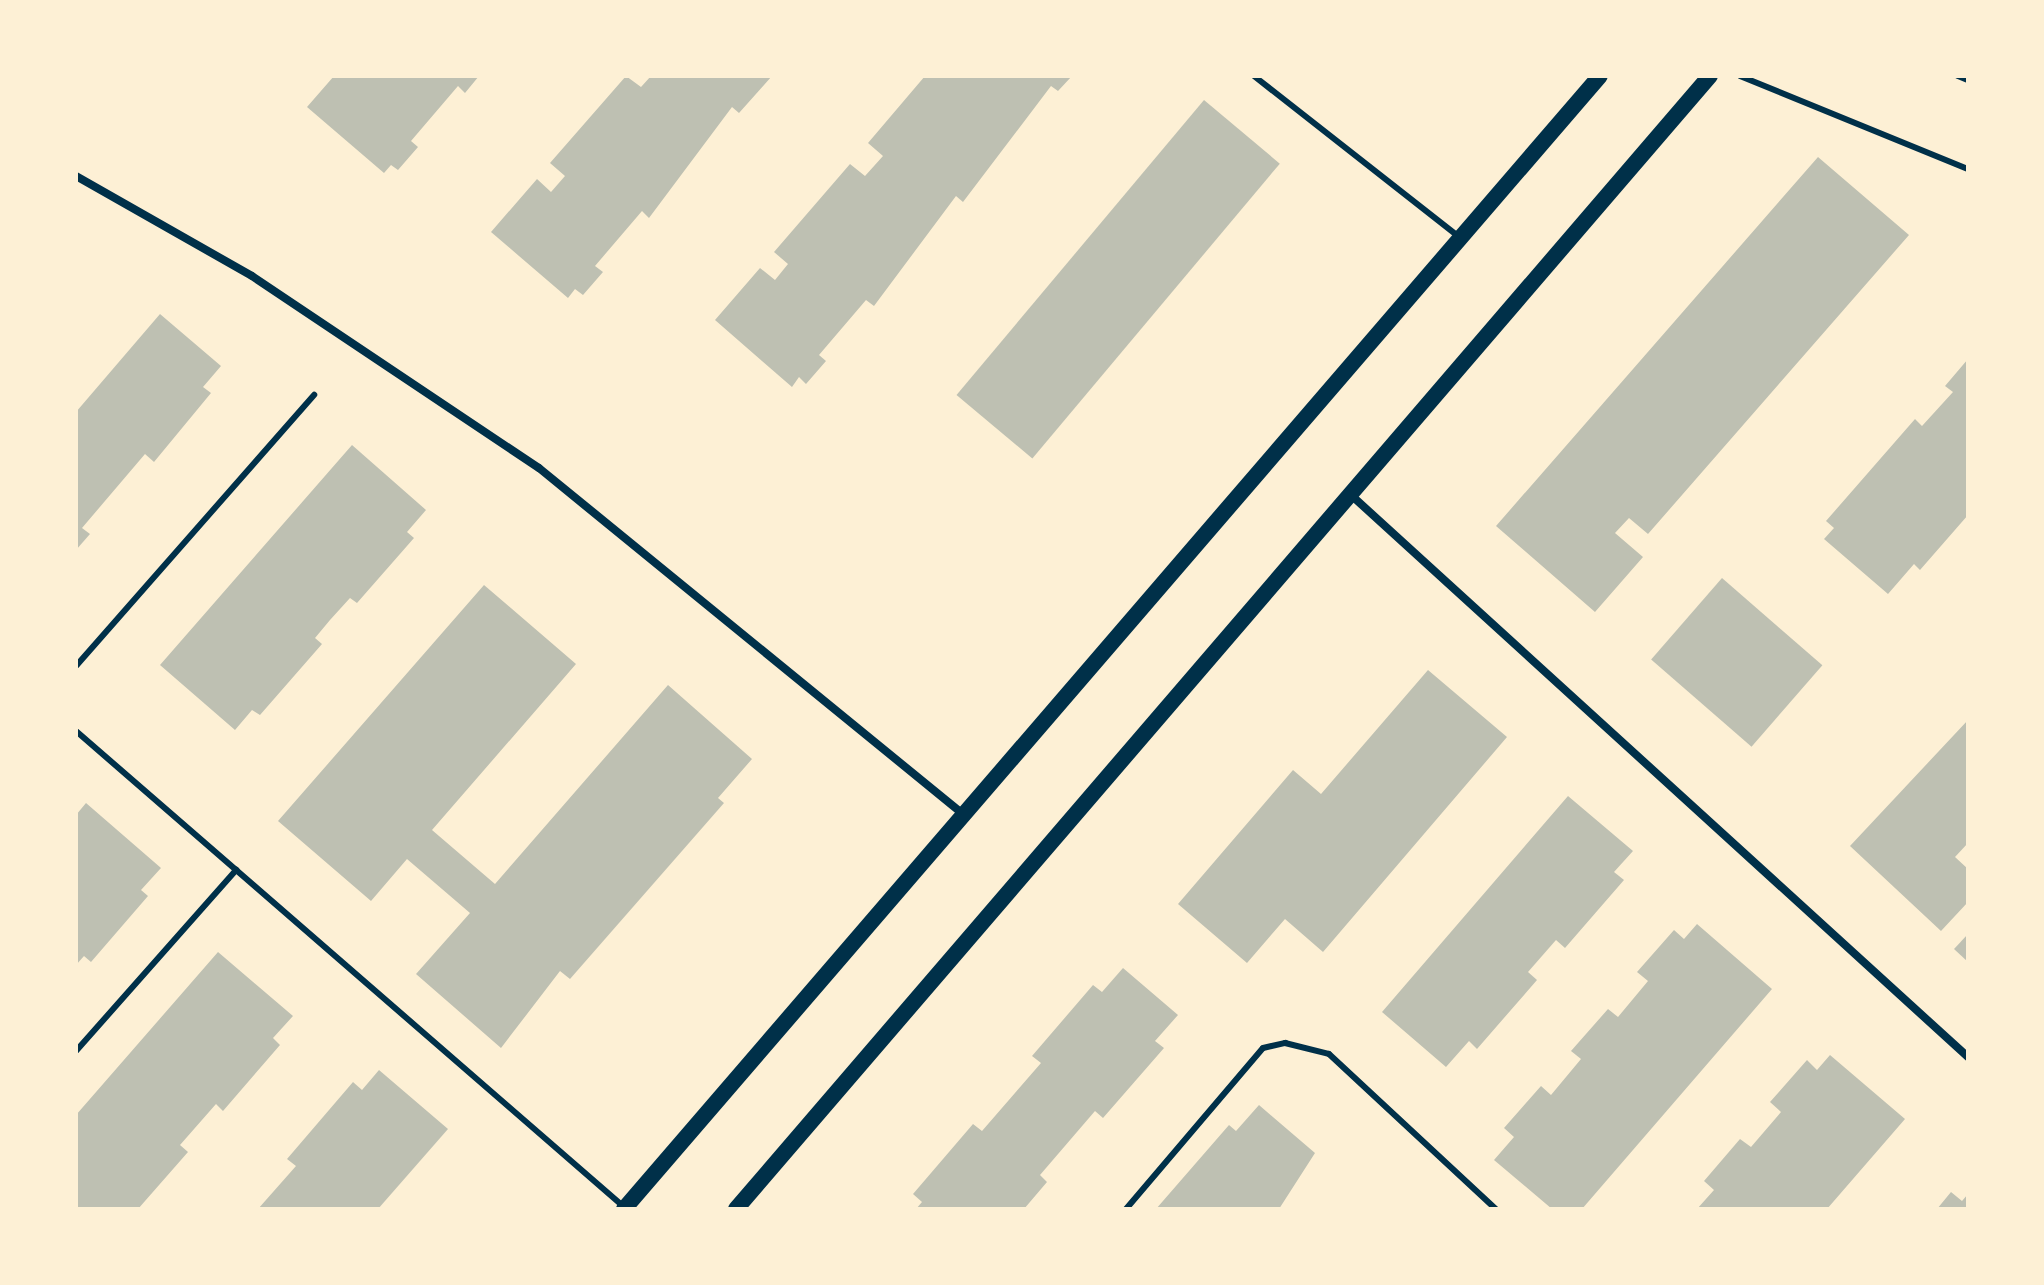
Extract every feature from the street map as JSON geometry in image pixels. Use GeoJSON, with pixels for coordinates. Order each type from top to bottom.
{"type":"FeatureCollection","features":[{"type":"Feature","properties":{"kind":"main road"},"geometry":{"type":"LineString","coordinates":[[625,1209],[1600,76]]}},
{"type":"Feature","properties":{"kind":"main road"},"geometry":{"type":"LineString","coordinates":[[736,1209],[1710,76]]}},
{"type":"Feature","properties":{"kind":"street"},"geometry":{"type":"LineString","coordinates":[[76,176],[252,276],[539,468],[964,815]]}},
{"type":"Feature","properties":{"kind":"street"},"geometry":{"type":"LineString","coordinates":[[1351,495],[1968,1057]]}},
{"type":"Feature","properties":{"kind":"lane"},"geometry":{"type":"LineString","coordinates":[[1254,76],[1461,238]]}},
{"type":"Feature","properties":{"kind":"lane"},"geometry":{"type":"LineString","coordinates":[[1740,76],[1968,169]]}},
{"type":"Feature","properties":{"kind":"lane"},"geometry":{"type":"LineString","coordinates":[[1958,76],[1968,80]]}},
{"type":"Feature","properties":{"kind":"lane"},"geometry":{"type":"LineString","coordinates":[[76,666],[314,395]]}},
{"type":"Feature","properties":{"kind":"lane"},"geometry":{"type":"LineString","coordinates":[[76,731],[625,1209]]}},
{"type":"Feature","properties":{"kind":"lane"},"geometry":{"type":"LineString","coordinates":[[76,1051],[236,870]]}},
{"type":"Feature","properties":{"kind":"lane"},"geometry":{"type":"LineString","coordinates":[[1126,1209],[1263,1048],[1285,1043],[1329,1054],[1496,1209]]}},
{"type":"Feature","properties":{"kind":"building"},"geometry":{"type":"Polygon","coordinates":[[[334,76],[479,76],[465,93],[458,86],[411,141],[418,147],[398,170],[391,165],[384,173],[307,107],[334,76]]]}},
{"type":"Feature","properties":{"kind":"building"},"geometry":{"type":"Polygon","coordinates":[[[626,76],[641,87],[651,76],[772,76],[739,113],[732,107],[649,218],[642,211],[595,266],[603,272],[583,295],[575,289],[568,298],[491,232],[537,179],[551,192],[565,176],[550,163],[626,76]]]}},
{"type":"Feature","properties":{"kind":"building"},"geometry":{"type":"Polygon","coordinates":[[[925,76],[1072,76],[1058,91],[1051,86],[963,202],[956,196],[874,306],[866,300],[819,355],[826,361],[806,384],[799,377],[792,387],[715,320],[760,268],[775,280],[788,264],[774,252],[850,164],[865,176],[883,156],[868,143],[925,76]]]}},
{"type":"Feature","properties":{"kind":"building"},"geometry":{"type":"Polygon","coordinates":[[[1204,100],[1280,164],[1032,459],[957,395],[1204,100]]]}},
{"type":"Feature","properties":{"kind":"building"},"geometry":{"type":"Polygon","coordinates":[[[1818,157],[1909,235],[1648,534],[1629,518],[1615,533],[1643,557],[1595,612],[1496,526],[1818,157]]]}},
{"type":"Feature","properties":{"kind":"building"},"geometry":{"type":"Polygon","coordinates":[[[160,314],[221,366],[203,387],[211,393],[154,462],[145,454],[82,528],[90,534],[76,550],[76,412],[160,314]]]}},
{"type":"Feature","properties":{"kind":"building"},"geometry":{"type":"Polygon","coordinates":[[[1968,359],[1968,515],[1920,570],[1914,564],[1888,594],[1824,539],[1834,528],[1826,521],[1915,419],[1922,426],[1953,392],[1945,386],[1968,359]]]}},
{"type":"Feature","properties":{"kind":"building"},"geometry":{"type":"Polygon","coordinates":[[[352,445],[426,510],[407,532],[414,538],[357,603],[350,598],[315,638],[322,644],[260,715],[252,710],[235,730],[160,665],[352,445]]]}},
{"type":"Feature","properties":{"kind":"building"},"geometry":{"type":"Polygon","coordinates":[[[1722,578],[1822,665],[1752,747],[1651,660],[1722,578]]]}},
{"type":"Feature","properties":{"kind":"building"},"geometry":{"type":"Polygon","coordinates":[[[484,585],[576,664],[432,830],[495,884],[668,685],[752,759],[718,798],[724,803],[570,979],[560,971],[501,1048],[416,974],[470,913],[407,859],[371,901],[278,821],[484,585]]]}},
{"type":"Feature","properties":{"kind":"building"},"geometry":{"type":"Polygon","coordinates":[[[1428,670],[1507,737],[1323,952],[1285,919],[1247,963],[1178,904],[1293,770],[1321,794],[1428,670]]]}},
{"type":"Feature","properties":{"kind":"building"},"geometry":{"type":"Polygon","coordinates":[[[1968,720],[1968,843],[1955,857],[1968,869],[1968,902],[1941,931],[1850,846],[1968,720]]]}},
{"type":"Feature","properties":{"kind":"building"},"geometry":{"type":"Polygon","coordinates":[[[1568,796],[1633,851],[1614,872],[1624,880],[1565,948],[1556,940],[1528,972],[1537,980],[1477,1049],[1469,1041],[1446,1067],[1382,1012],[1568,796]]]}},
{"type":"Feature","properties":{"kind":"building"},"geometry":{"type":"Polygon","coordinates":[[[86,803],[161,868],[141,890],[148,896],[91,962],[84,956],[76,965],[76,815],[86,803]]]}},
{"type":"Feature","properties":{"kind":"building"},"geometry":{"type":"Polygon","coordinates":[[[1697,924],[1772,989],[1582,1209],[1552,1209],[1494,1160],[1514,1137],[1504,1128],[1541,1086],[1551,1095],[1581,1059],[1571,1051],[1608,1009],[1618,1017],[1648,981],[1637,972],[1674,930],[1684,939],[1697,924]]]}},
{"type":"Feature","properties":{"kind":"building"},"geometry":{"type":"Polygon","coordinates":[[[1968,934],[1968,962],[1954,949],[1968,934]]]}},
{"type":"Feature","properties":{"kind":"building"},"geometry":{"type":"Polygon","coordinates":[[[218,952],[293,1016],[273,1038],[280,1045],[223,1111],[216,1104],[180,1145],[188,1152],[138,1209],[76,1209],[76,1115],[218,952]]]}},
{"type":"Feature","properties":{"kind":"building"},"geometry":{"type":"Polygon","coordinates":[[[1123,968],[1178,1015],[1155,1041],[1164,1048],[1103,1118],[1095,1111],[1040,1175],[1047,1182],[1024,1209],[916,1209],[922,1202],[913,1194],[973,1124],[982,1131],[1041,1063],[1032,1056],[1093,985],[1102,992],[1123,968]]]}},
{"type":"Feature","properties":{"kind":"building"},"geometry":{"type":"Polygon","coordinates":[[[1830,1055],[1905,1119],[1827,1209],[1697,1209],[1714,1190],[1704,1181],[1740,1139],[1751,1147],[1781,1112],[1770,1102],[1807,1060],[1817,1070],[1830,1055]]]}},
{"type":"Feature","properties":{"kind":"building"},"geometry":{"type":"Polygon","coordinates":[[[379,1070],[448,1129],[378,1209],[258,1209],[296,1166],[287,1159],[353,1082],[362,1090],[379,1070]]]}},
{"type":"Feature","properties":{"kind":"building"},"geometry":{"type":"Polygon","coordinates":[[[1259,1105],[1315,1153],[1279,1209],[1156,1209],[1229,1125],[1236,1131],[1259,1105]]]}},
{"type":"Feature","properties":{"kind":"building"},"geometry":{"type":"Polygon","coordinates":[[[1951,1192],[1962,1201],[1968,1194],[1968,1209],[1937,1209],[1951,1192]]]}}]}
